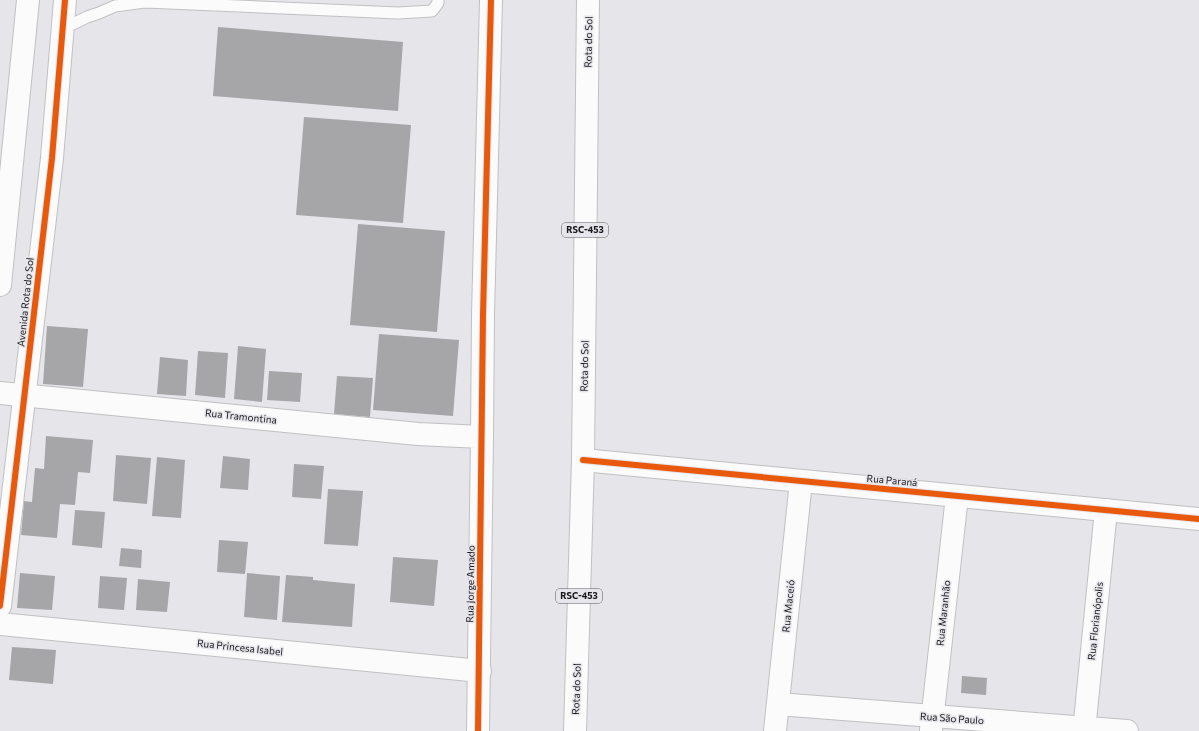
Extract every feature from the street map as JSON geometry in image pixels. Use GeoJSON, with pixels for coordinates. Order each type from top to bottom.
{"type":"FeatureCollection","features":[{"type":"Feature","properties":{"kind":"main road"},"geometry":{"type":"LineString","coordinates":[[0,285],[28,0]]}},
{"type":"Feature","properties":{"kind":"main road","name":"Avenida Rota do Sol"},"geometry":{"type":"LineString","coordinates":[[0,606],[52,158],[65,0]]}},
{"type":"Feature","properties":{"kind":"main road","name":"Rua Jorge Amado"},"geometry":{"type":"LineString","coordinates":[[478,731],[480,671],[483,315],[491,0]]}},
{"type":"Feature","properties":{"kind":"main road","name":"Rota do Sol"},"geometry":{"type":"LineString","coordinates":[[575,731],[583,460],[588,0]]}},
{"type":"Feature","properties":{"kind":"main road","name":"Rua Tramontina"},"geometry":{"type":"LineString","coordinates":[[0,393],[410,433],[482,437]]}},
{"type":"Feature","properties":{"kind":"main road","name":"Rua Paraná"},"geometry":{"type":"LineString","coordinates":[[583,460],[1199,519]]}},
{"type":"Feature","properties":{"kind":"main road","name":"Rua Maceió"},"geometry":{"type":"LineString","coordinates":[[775,731],[801,481]]}},
{"type":"Feature","properties":{"kind":"main road","name":"Rua Maranhão"},"geometry":{"type":"LineString","coordinates":[[931,724],[957,496]]}},
{"type":"Feature","properties":{"kind":"main road","name":"Rua Florianópolis"},"geometry":{"type":"LineString","coordinates":[[1084,729],[1106,510]]}},
{"type":"Feature","properties":{"kind":"main road","name":"Rua Princesa Isabel"},"geometry":{"type":"LineString","coordinates":[[0,624],[480,671]]}},
{"type":"Feature","properties":{"kind":"main road","name":"Rua São Paulo"},"geometry":{"type":"LineString","coordinates":[[778,704],[931,724],[1127,731]]}},
{"type":"Feature","properties":{"kind":"lane"},"geometry":{"type":"LineString","coordinates":[[63,29],[116,6],[145,2],[398,13],[432,11],[438,3],[438,0]]}},
{"type":"Feature","properties":{"kind":"building"},"geometry":{"type":"Polygon","coordinates":[[[218,27],[403,42],[398,111],[213,96],[218,27]]]}},
{"type":"Feature","properties":{"kind":"building"},"geometry":{"type":"Polygon","coordinates":[[[304,117],[411,125],[403,223],[296,215],[304,117]]]}},
{"type":"Feature","properties":{"kind":"building"},"geometry":{"type":"Polygon","coordinates":[[[358,224],[445,231],[437,332],[350,325],[358,224]]]}},
{"type":"Feature","properties":{"kind":"building"},"geometry":{"type":"Polygon","coordinates":[[[47,326],[88,329],[83,387],[43,384],[47,326]]]}},
{"type":"Feature","properties":{"kind":"building"},"geometry":{"type":"Polygon","coordinates":[[[379,334],[459,340],[453,416],[373,410],[379,334]]]}},
{"type":"Feature","properties":{"kind":"building"},"geometry":{"type":"Polygon","coordinates":[[[238,346],[266,349],[262,402],[234,399],[238,346]]]}},
{"type":"Feature","properties":{"kind":"building"},"geometry":{"type":"Polygon","coordinates":[[[198,351],[228,353],[225,398],[195,395],[198,351]]]}},
{"type":"Feature","properties":{"kind":"building"},"geometry":{"type":"Polygon","coordinates":[[[160,357],[188,360],[186,396],[157,394],[160,357]]]}},
{"type":"Feature","properties":{"kind":"building"},"geometry":{"type":"Polygon","coordinates":[[[269,371],[302,373],[300,402],[267,400],[269,371]]]}},
{"type":"Feature","properties":{"kind":"building"},"geometry":{"type":"Polygon","coordinates":[[[337,376],[373,378],[370,417],[334,414],[337,376]]]}},
{"type":"Feature","properties":{"kind":"building"},"geometry":{"type":"Polygon","coordinates":[[[46,436],[93,440],[90,473],[78,472],[75,505],[60,504],[57,538],[21,535],[24,501],[32,502],[35,468],[44,469],[46,436]]]}},
{"type":"Feature","properties":{"kind":"building"},"geometry":{"type":"Polygon","coordinates":[[[116,455],[151,458],[147,504],[113,501],[116,455]]]}},
{"type":"Feature","properties":{"kind":"building"},"geometry":{"type":"Polygon","coordinates":[[[223,456],[250,459],[248,490],[220,488],[223,456]]]}},
{"type":"Feature","properties":{"kind":"building"},"geometry":{"type":"Polygon","coordinates":[[[157,457],[185,460],[181,518],[152,516],[157,457]]]}},
{"type":"Feature","properties":{"kind":"building"},"geometry":{"type":"Polygon","coordinates":[[[294,464],[324,466],[321,499],[292,497],[294,464]]]}},
{"type":"Feature","properties":{"kind":"building"},"geometry":{"type":"Polygon","coordinates":[[[328,489],[363,491],[358,546],[324,544],[328,489]]]}},
{"type":"Feature","properties":{"kind":"building"},"geometry":{"type":"Polygon","coordinates":[[[75,510],[105,512],[102,548],[72,545],[75,510]]]}},
{"type":"Feature","properties":{"kind":"building"},"geometry":{"type":"Polygon","coordinates":[[[219,540],[248,542],[245,574],[217,572],[219,540]]]}},
{"type":"Feature","properties":{"kind":"building"},"geometry":{"type":"Polygon","coordinates":[[[121,548],[142,550],[141,568],[119,566],[121,548]]]}},
{"type":"Feature","properties":{"kind":"building"},"geometry":{"type":"Polygon","coordinates":[[[393,557],[438,560],[434,606],[390,602],[393,557]]]}},
{"type":"Feature","properties":{"kind":"building"},"geometry":{"type":"Polygon","coordinates":[[[20,573],[55,576],[52,610],[17,608],[20,573]]]}},
{"type":"Feature","properties":{"kind":"building"},"geometry":{"type":"Polygon","coordinates":[[[247,573],[280,576],[277,620],[244,617],[247,573]]]}},
{"type":"Feature","properties":{"kind":"building"},"geometry":{"type":"Polygon","coordinates":[[[286,575],[313,577],[313,580],[355,584],[352,627],[282,622],[286,575]]]}},
{"type":"Feature","properties":{"kind":"building"},"geometry":{"type":"Polygon","coordinates":[[[100,576],[127,578],[124,610],[98,608],[100,576]]]}},
{"type":"Feature","properties":{"kind":"building"},"geometry":{"type":"Polygon","coordinates":[[[138,579],[170,582],[167,612],[136,610],[138,579]]]}},
{"type":"Feature","properties":{"kind":"building"},"geometry":{"type":"Polygon","coordinates":[[[12,647],[56,650],[53,684],[9,680],[12,647]]]}},
{"type":"Feature","properties":{"kind":"building"},"geometry":{"type":"Polygon","coordinates":[[[962,676],[987,678],[986,695],[961,693],[962,676]]]}},
{"type":"Feature","properties":{"kind":"cycle path"},"geometry":{"type":"LineString","coordinates":[[0,606],[52,158],[65,0]]}},
{"type":"Feature","properties":{"kind":"cycle path"},"geometry":{"type":"LineString","coordinates":[[478,731],[483,315],[491,0]]}},
{"type":"Feature","properties":{"kind":"cycle path"},"geometry":{"type":"LineString","coordinates":[[583,460],[1199,519]]}}]}
